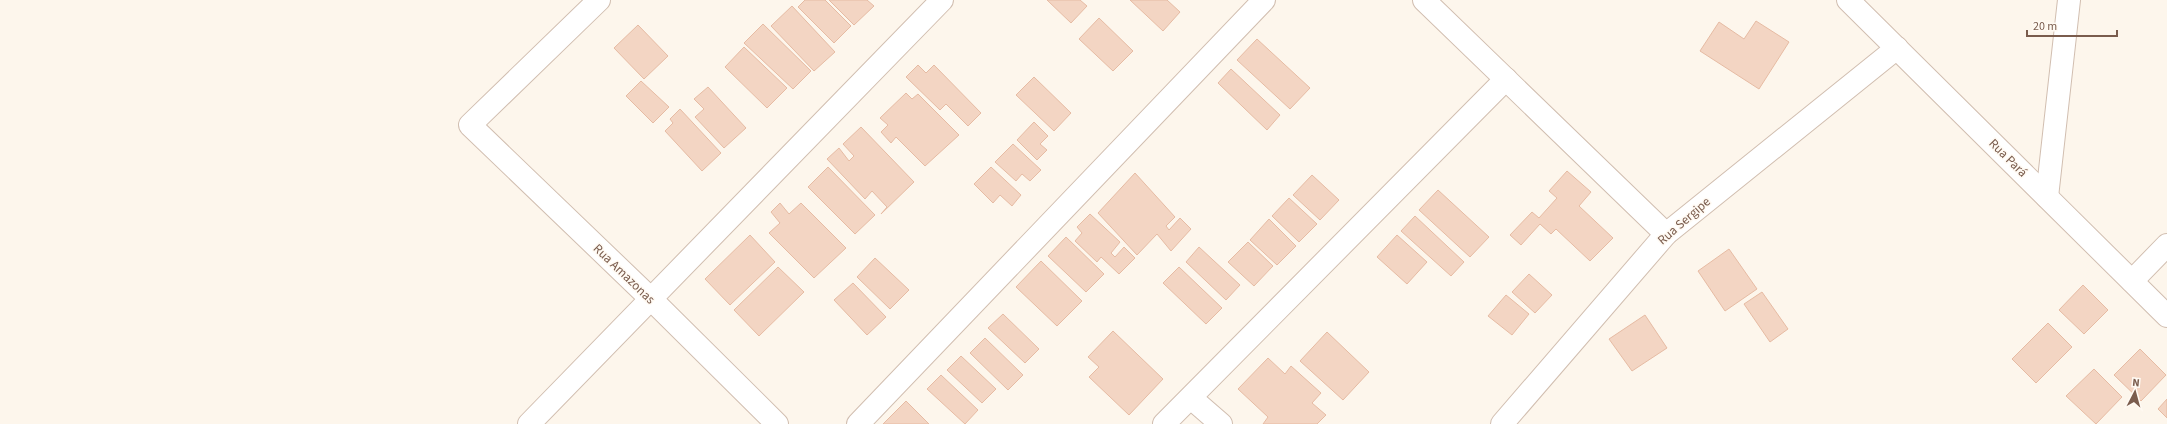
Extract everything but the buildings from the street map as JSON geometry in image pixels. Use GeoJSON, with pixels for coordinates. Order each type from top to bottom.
{"type":"FeatureCollection","features":[{"type":"Feature","properties":{"kind":"street","name":"Rua Amazonas"},"geometry":{"type":"LineString","coordinates":[[599,0],[470,125],[650,298],[777,424]]}},
{"type":"Feature","properties":{"kind":"street"},"geometry":{"type":"LineString","coordinates":[[529,424],[650,298],[942,0]]}},
{"type":"Feature","properties":{"kind":"street"},"geometry":{"type":"LineString","coordinates":[[858,424],[1264,0]]}},
{"type":"Feature","properties":{"kind":"street"},"geometry":{"type":"LineString","coordinates":[[1424,0],[1666,234]]}},
{"type":"Feature","properties":{"kind":"street","name":"Rua Pará"},"geometry":{"type":"LineString","coordinates":[[1848,0],[2167,316]]}},
{"type":"Feature","properties":{"kind":"street"},"geometry":{"type":"LineString","coordinates":[[2047,196],[2068,0]]}},
{"type":"Feature","properties":{"kind":"street","name":"Rua Sergipe"},"geometry":{"type":"LineString","coordinates":[[1502,424],[1666,234],[1897,48]]}},
{"type":"Feature","properties":{"kind":"street"},"geometry":{"type":"LineString","coordinates":[[1164,424],[1506,79]]}},
{"type":"Feature","properties":{"kind":"street"},"geometry":{"type":"LineString","coordinates":[[2132,280],[2167,245]]}},
{"type":"Feature","properties":{"kind":"street"},"geometry":{"type":"LineString","coordinates":[[1191,398],[1221,424]]}}]}
